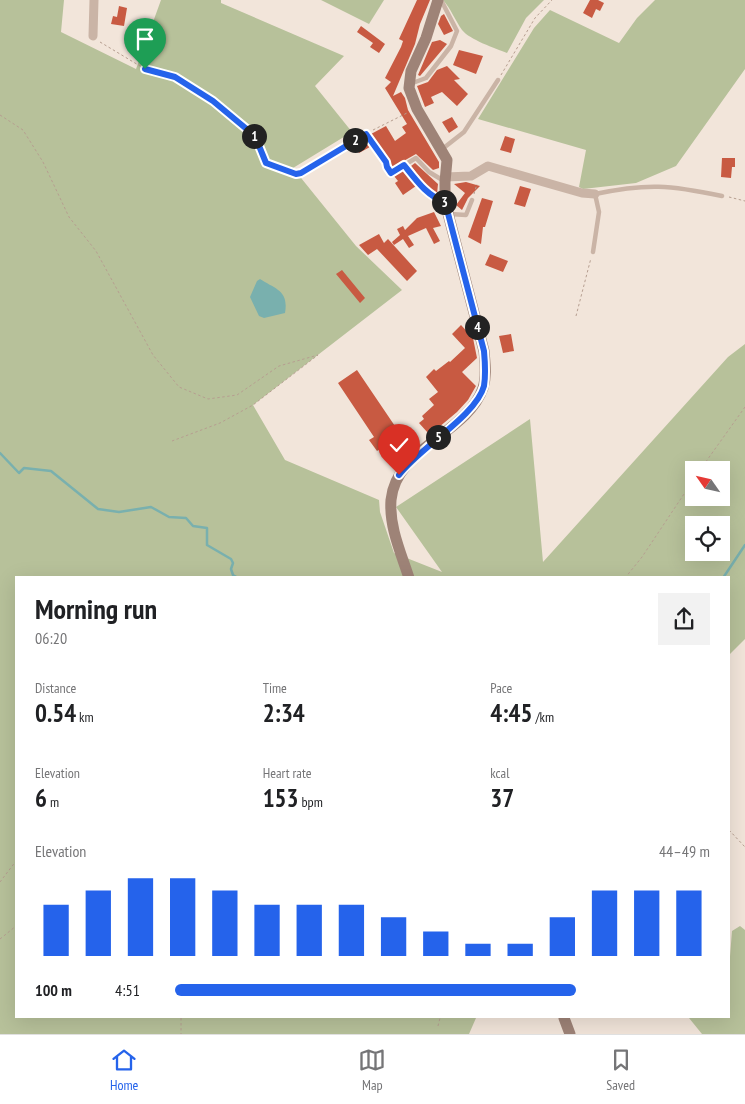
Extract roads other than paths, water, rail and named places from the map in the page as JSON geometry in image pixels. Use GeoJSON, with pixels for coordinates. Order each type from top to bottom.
{"type":"FeatureCollection","features":[{"type":"Feature","properties":{"kind":"street"},"geometry":{"type":"LineString","coordinates":[[93,36],[94,0]]}},
{"type":"Feature","properties":{"kind":"street"},"geometry":{"type":"LineString","coordinates":[[408,576],[391,519],[391,500],[394,486],[408,463],[467,412],[478,399],[484,387],[486,371],[484,351],[445,202],[445,179],[448,160],[417,108],[409,88],[411,71],[426,38],[439,0]]}},
{"type":"Feature","properties":{"kind":"street"},"geometry":{"type":"LineString","coordinates":[[445,179],[471,176],[488,166],[582,193],[595,194]]}},
{"type":"Feature","properties":{"kind":"street"},"geometry":{"type":"LineString","coordinates":[[564,1018],[570,1034]]}},
{"type":"Feature","properties":{"kind":"lane"},"geometry":{"type":"LineString","coordinates":[[409,84],[426,78],[451,46],[457,31],[439,0]]}},
{"type":"Feature","properties":{"kind":"lane"},"geometry":{"type":"LineString","coordinates":[[442,150],[464,132],[498,80]]}},
{"type":"Feature","properties":{"kind":"lane"},"geometry":{"type":"LineString","coordinates":[[366,134],[386,162],[391,173],[416,158],[429,172],[445,179]]}},
{"type":"Feature","properties":{"kind":"lane"},"geometry":{"type":"LineString","coordinates":[[404,165],[420,185],[437,200],[445,202]]}},
{"type":"Feature","properties":{"kind":"lane"},"geometry":{"type":"LineString","coordinates":[[592,252],[599,212],[595,194],[624,188],[658,185],[680,187],[722,196]]}},
{"type":"Feature","properties":{"kind":"lane"},"geometry":{"type":"LineString","coordinates":[[448,214],[466,215],[472,200]]}},
{"type":"Feature","properties":{"kind":"water"},"geometry":{"type":"Polygon","coordinates":[[[260,279],[276,288],[283,295],[286,305],[285,313],[264,318],[259,316],[250,297],[257,281],[260,279]]]}},
{"type":"Feature","properties":{"kind":"waterway"},"geometry":{"type":"LineString","coordinates":[[0,453],[19,473],[24,468],[51,471],[98,509],[119,512],[151,507],[169,517],[186,518],[193,526],[207,528],[207,545],[231,559],[233,563],[231,569],[235,576]]}},
{"type":"Feature","properties":{"kind":"waterway"},"geometry":{"type":"LineString","coordinates":[[724,576],[745,545]]}}]}
